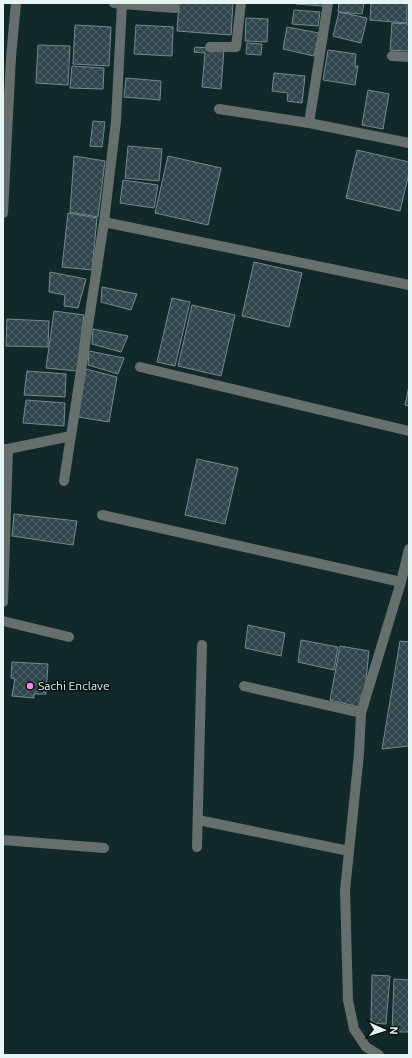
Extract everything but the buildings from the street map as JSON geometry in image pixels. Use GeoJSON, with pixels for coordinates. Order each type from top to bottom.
{"type":"FeatureCollection","features":[{"type":"Feature","properties":{"kind":"street"},"geometry":{"type":"LineString","coordinates":[[3,213],[5,124],[16,3]]}},
{"type":"Feature","properties":{"kind":"street"},"geometry":{"type":"LineString","coordinates":[[210,47],[236,47],[241,3]]}},
{"type":"Feature","properties":{"kind":"street"},"geometry":{"type":"LineString","coordinates":[[309,122],[328,3]]}},
{"type":"Feature","properties":{"kind":"street"},"geometry":{"type":"LineString","coordinates":[[64,481],[104,222],[116,121],[118,4],[175,8]]}},
{"type":"Feature","properties":{"kind":"street"},"geometry":{"type":"LineString","coordinates":[[392,56],[409,57]]}},
{"type":"Feature","properties":{"kind":"street"},"geometry":{"type":"LineString","coordinates":[[219,109],[309,122],[409,143]]}},
{"type":"Feature","properties":{"kind":"street"},"geometry":{"type":"LineString","coordinates":[[104,222],[409,285]]}},
{"type":"Feature","properties":{"kind":"street"},"geometry":{"type":"LineString","coordinates":[[140,366],[409,431]]}},
{"type":"Feature","properties":{"kind":"street"},"geometry":{"type":"LineString","coordinates":[[3,602],[5,449],[71,436]]}},
{"type":"Feature","properties":{"kind":"street"},"geometry":{"type":"LineString","coordinates":[[102,515],[401,582]]}},
{"type":"Feature","properties":{"kind":"street"},"geometry":{"type":"LineString","coordinates":[[379,1055],[366,1047],[354,1029],[348,1000],[345,890],[359,754],[361,713],[401,582],[409,548]]}},
{"type":"Feature","properties":{"kind":"street"},"geometry":{"type":"LineString","coordinates":[[3,621],[69,637]]}},
{"type":"Feature","properties":{"kind":"street"},"geometry":{"type":"LineString","coordinates":[[197,847],[202,645]]}},
{"type":"Feature","properties":{"kind":"street"},"geometry":{"type":"LineString","coordinates":[[244,686],[361,713]]}},
{"type":"Feature","properties":{"kind":"street"},"geometry":{"type":"LineString","coordinates":[[198,820],[349,851]]}},
{"type":"Feature","properties":{"kind":"street"},"geometry":{"type":"LineString","coordinates":[[3,840],[104,848]]}},
{"type":"Feature","properties":{"kind":"place","name":"Sachi Enclave"},"geometry":{"type":"Point","coordinates":[30,686]}}]}
